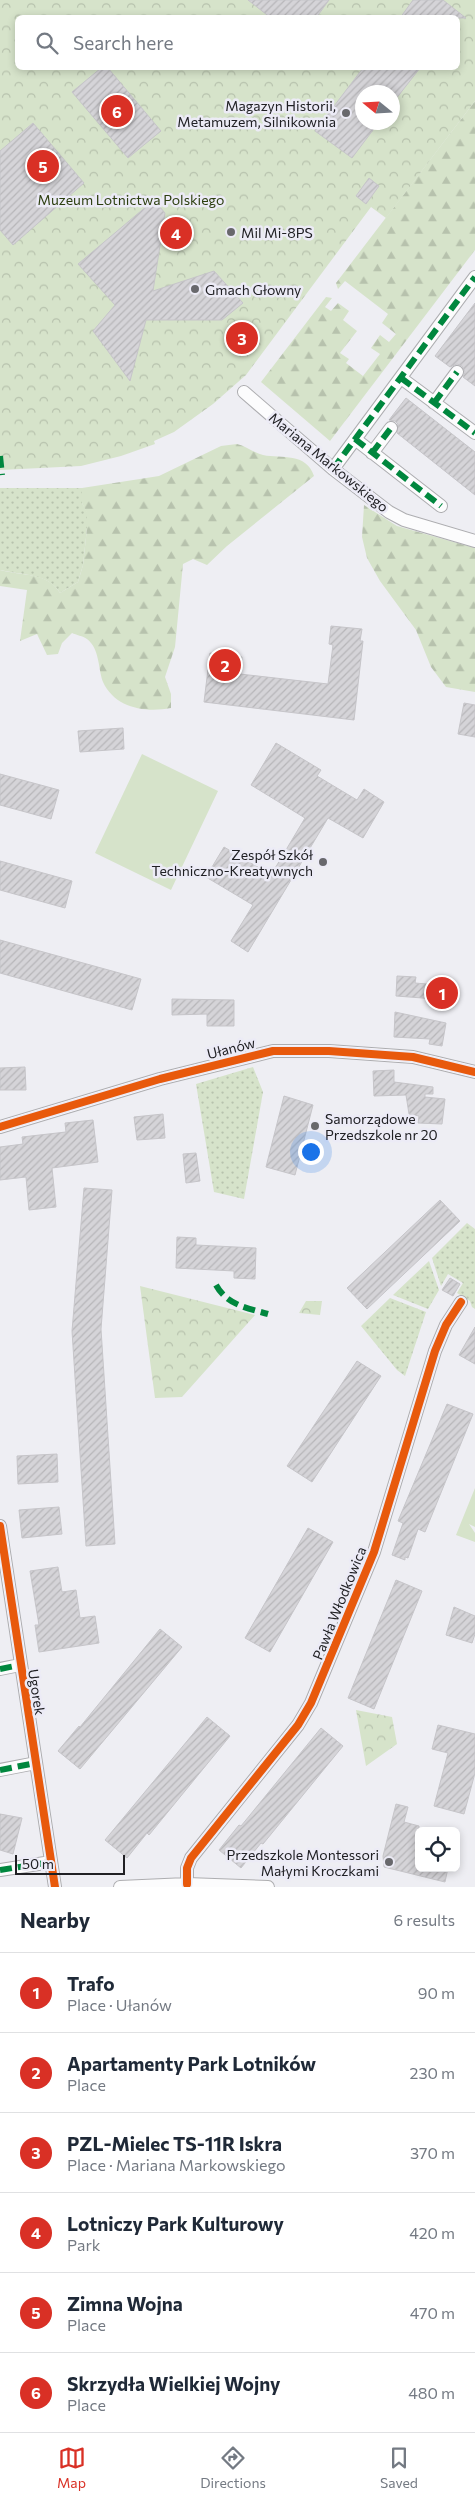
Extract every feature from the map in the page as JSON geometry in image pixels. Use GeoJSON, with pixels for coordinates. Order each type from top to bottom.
{"type":"FeatureCollection","features":[{"type":"Feature","properties":{"kind":"street"},"geometry":{"type":"LineString","coordinates":[[333,469],[475,277]]}},
{"type":"Feature","properties":{"kind":"street"},"geometry":{"type":"LineString","coordinates":[[434,403],[457,372]]}},
{"type":"Feature","properties":{"kind":"street"},"geometry":{"type":"LineString","coordinates":[[401,378],[475,433]]}},
{"type":"Feature","properties":{"kind":"street","name":"Mariana Markowskiego"},"geometry":{"type":"LineString","coordinates":[[244,392],[333,469],[389,512],[404,520],[475,541]]}},
{"type":"Feature","properties":{"kind":"street"},"geometry":{"type":"LineString","coordinates":[[372,453],[391,428]]}},
{"type":"Feature","properties":{"kind":"street"},"geometry":{"type":"LineString","coordinates":[[355,439],[440,506]]}},
{"type":"Feature","properties":{"kind":"street","name":"Ułanów"},"geometry":{"type":"LineString","coordinates":[[0,1128],[160,1079],[273,1051],[329,1051],[413,1057],[475,1072]]}},
{"type":"Feature","properties":{"kind":"street","name":"Pawła Włodkowica"},"geometry":{"type":"LineString","coordinates":[[187,1884],[187,1868],[191,1858],[298,1725],[314,1698],[374,1552],[435,1351],[446,1325],[461,1302]]}},
{"type":"Feature","properties":{"kind":"street","name":"Ugorek"},"geometry":{"type":"LineString","coordinates":[[0,1526],[55,1887]]}},
{"type":"Feature","properties":{"kind":"street","name":"Ugorek"},"geometry":{"type":"LineString","coordinates":[[0,1668],[20,1665]]}},
{"type":"Feature","properties":{"kind":"street"},"geometry":{"type":"LineString","coordinates":[[0,1770],[36,1763]]}},
{"type":"Feature","properties":{"kind":"street"},"geometry":{"type":"LineString","coordinates":[[0,1870],[51,1862]]}},
{"type":"Feature","properties":{"kind":"street"},"geometry":{"type":"LineString","coordinates":[[120,1887],[187,1884],[268,1887]]}},
{"type":"Feature","properties":{"kind":"green space","name":"Muzeum Lotnictwa Polskiego"},"geometry":{"type":"Polygon","coordinates":[[[0,0],[475,0],[475,101],[386,218],[371,207],[246,375],[213,404],[174,432],[154,441],[155,444],[121,456],[81,466],[0,470],[0,0]]]}},
{"type":"Feature","properties":{"kind":"green space"},"geometry":{"type":"Polygon","coordinates":[[[475,101],[475,250],[330,441],[261,382],[326,297],[332,298],[325,307],[331,311],[338,303],[349,311],[343,320],[357,331],[340,353],[349,359],[346,363],[363,376],[380,354],[371,348],[380,335],[389,342],[396,334],[382,323],[388,314],[345,281],[338,289],[336,283],[475,101]]]}},
{"type":"Feature","properties":{"kind":"green space"},"geometry":{"type":"Polygon","coordinates":[[[237,444],[263,455],[299,460],[310,468],[314,476],[227,546],[207,565],[193,559],[183,564],[175,647],[165,677],[171,694],[171,708],[141,709],[132,707],[115,698],[103,682],[94,648],[84,637],[72,633],[62,643],[58,654],[47,655],[37,634],[20,641],[27,590],[0,586],[0,570],[42,578],[55,586],[60,593],[78,582],[83,565],[87,528],[87,513],[82,503],[82,488],[159,476],[221,446],[237,444]]]}},
{"type":"Feature","properties":{"kind":"green space"},"geometry":{"type":"Polygon","coordinates":[[[0,488],[82,488],[82,503],[87,512],[87,528],[83,565],[78,582],[60,593],[55,586],[41,578],[0,570],[0,488]]]}},
{"type":"Feature","properties":{"kind":"green space"},"geometry":{"type":"Polygon","coordinates":[[[364,505],[397,526],[475,548],[475,692],[446,687],[431,667],[416,630],[380,581],[367,558],[362,537],[364,505]]]}},
{"type":"Feature","properties":{"kind":"green space"},"geometry":{"type":"Polygon","coordinates":[[[142,754],[218,791],[171,890],[95,853],[142,754]]]}},
{"type":"Feature","properties":{"kind":"green space"},"geometry":{"type":"Polygon","coordinates":[[[253,1067],[263,1092],[244,1199],[214,1192],[196,1084],[253,1067]]]}},
{"type":"Feature","properties":{"kind":"green space"},"geometry":{"type":"Polygon","coordinates":[[[467,1223],[475,1229],[475,1309],[470,1301],[457,1293],[463,1283],[448,1274],[441,1286],[432,1258],[467,1223]]]}},
{"type":"Feature","properties":{"kind":"green space"},"geometry":{"type":"Polygon","coordinates":[[[429,1261],[439,1290],[428,1309],[393,1295],[429,1261]]]}},
{"type":"Feature","properties":{"kind":"green space"},"geometry":{"type":"Polygon","coordinates":[[[140,1286],[255,1315],[182,1397],[155,1398],[140,1286]]]}},
{"type":"Feature","properties":{"kind":"green space"},"geometry":{"type":"Polygon","coordinates":[[[390,1298],[426,1312],[405,1376],[397,1370],[361,1326],[390,1298]]]}},
{"type":"Feature","properties":{"kind":"green space"},"geometry":{"type":"Polygon","coordinates":[[[306,1301],[322,1301],[320,1315],[299,1313],[306,1301]]]}},
{"type":"Feature","properties":{"kind":"green space"},"geometry":{"type":"Polygon","coordinates":[[[475,1488],[475,1527],[469,1524],[475,1533],[475,1542],[456,1535],[475,1488]]]}},
{"type":"Feature","properties":{"kind":"green space"},"geometry":{"type":"Polygon","coordinates":[[[356,1710],[392,1717],[397,1744],[366,1766],[356,1710]]]}},
{"type":"Feature","properties":{"kind":"building"},"geometry":{"type":"Polygon","coordinates":[[[248,0],[329,0],[318,15],[267,15],[248,0]]]}},
{"type":"Feature","properties":{"kind":"building"},"geometry":{"type":"Polygon","coordinates":[[[413,0],[443,0],[466,18],[460,18],[460,15],[402,15],[413,0]]]}},
{"type":"Feature","properties":{"kind":"building"},"geometry":{"type":"Polygon","coordinates":[[[99,70],[110,70],[161,131],[128,158],[72,92],[99,70]]]}},
{"type":"Feature","properties":{"kind":"building","name":"Magazyn Historii, Metamuzem, Silnikownia"},"geometry":{"type":"Polygon","coordinates":[[[361,70],[418,70],[400,94],[400,85],[355,85],[355,130],[373,130],[352,158],[315,131],[361,70]]]}},
{"type":"Feature","properties":{"kind":"building"},"geometry":{"type":"Polygon","coordinates":[[[33,123],[84,183],[13,245],[0,230],[0,151],[33,123]]]}},
{"type":"Feature","properties":{"kind":"building"},"geometry":{"type":"Polygon","coordinates":[[[369,178],[379,186],[366,204],[356,196],[369,178]]]}},
{"type":"Feature","properties":{"kind":"building","name":"Gmach Głowny"},"geometry":{"type":"Polygon","coordinates":[[[154,200],[165,213],[153,291],[214,271],[243,303],[222,320],[146,320],[130,381],[93,331],[115,305],[78,264],[154,200]]]}},
{"type":"Feature","properties":{"kind":"building"},"geometry":{"type":"Polygon","coordinates":[[[475,303],[475,386],[463,377],[465,372],[462,366],[457,364],[450,367],[435,356],[475,303]]]}},
{"type":"Feature","properties":{"kind":"building"},"geometry":{"type":"Polygon","coordinates":[[[406,398],[475,452],[475,495],[397,433],[398,424],[395,421],[389,420],[406,398]]]}},
{"type":"Feature","properties":{"kind":"building"},"geometry":{"type":"Polygon","coordinates":[[[331,626],[362,629],[360,641],[363,641],[354,720],[204,702],[210,653],[242,657],[240,674],[328,684],[333,645],[329,644],[331,626]]]}},
{"type":"Feature","properties":{"kind":"building"},"geometry":{"type":"Polygon","coordinates":[[[464,703],[475,705],[475,737],[458,734],[464,703]]]}},
{"type":"Feature","properties":{"kind":"building"},"geometry":{"type":"Polygon","coordinates":[[[123,728],[124,749],[80,752],[78,731],[123,728]]]}},
{"type":"Feature","properties":{"kind":"building"},"geometry":{"type":"Polygon","coordinates":[[[276,743],[321,770],[317,776],[357,800],[364,789],[384,802],[363,838],[328,818],[248,952],[231,941],[253,905],[206,877],[224,847],[271,875],[305,818],[251,785],[276,743]]]}},
{"type":"Feature","properties":{"kind":"building"},"geometry":{"type":"Polygon","coordinates":[[[0,774],[59,790],[51,819],[0,805],[0,774]]]}},
{"type":"Feature","properties":{"kind":"building"},"geometry":{"type":"Polygon","coordinates":[[[0,861],[72,881],[65,908],[0,890],[0,861]]]}},
{"type":"Feature","properties":{"kind":"building"},"geometry":{"type":"Polygon","coordinates":[[[0,940],[141,979],[132,1010],[0,973],[0,940]]]}},
{"type":"Feature","properties":{"kind":"building"},"geometry":{"type":"Polygon","coordinates":[[[397,976],[416,977],[415,983],[450,986],[449,1000],[396,996],[397,976]]]}},
{"type":"Feature","properties":{"kind":"building"},"geometry":{"type":"Polygon","coordinates":[[[172,999],[234,1000],[234,1026],[207,1026],[207,1014],[172,1015],[172,999]]]}},
{"type":"Feature","properties":{"kind":"building"},"geometry":{"type":"Polygon","coordinates":[[[395,1012],[446,1023],[442,1046],[429,1044],[430,1039],[394,1037],[395,1012]]]}},
{"type":"Feature","properties":{"kind":"building"},"geometry":{"type":"Polygon","coordinates":[[[25,1067],[26,1090],[0,1090],[0,1068],[25,1067]]]}},
{"type":"Feature","properties":{"kind":"building"},"geometry":{"type":"Polygon","coordinates":[[[394,1070],[394,1082],[433,1087],[433,1094],[425,1094],[425,1097],[445,1099],[442,1124],[418,1123],[419,1116],[409,1114],[406,1095],[374,1096],[373,1071],[394,1070]]]}},
{"type":"Feature","properties":{"kind":"building"},"geometry":{"type":"Polygon","coordinates":[[[284,1096],[313,1105],[295,1175],[266,1167],[284,1096]]]}},
{"type":"Feature","properties":{"kind":"building"},"geometry":{"type":"Polygon","coordinates":[[[163,1114],[165,1138],[137,1140],[134,1117],[163,1114]]]}},
{"type":"Feature","properties":{"kind":"building"},"geometry":{"type":"Polygon","coordinates":[[[93,1120],[98,1162],[52,1168],[56,1207],[29,1210],[26,1177],[0,1180],[0,1147],[23,1144],[22,1137],[66,1132],[65,1123],[93,1120]]]}},
{"type":"Feature","properties":{"kind":"building"},"geometry":{"type":"Polygon","coordinates":[[[196,1153],[200,1181],[186,1183],[183,1154],[196,1153]]]}},
{"type":"Feature","properties":{"kind":"building"},"geometry":{"type":"Polygon","coordinates":[[[84,1188],[112,1190],[101,1329],[115,1544],[86,1546],[72,1331],[84,1188]]]}},
{"type":"Feature","properties":{"kind":"building"},"geometry":{"type":"Polygon","coordinates":[[[440,1200],[460,1221],[367,1309],[347,1288],[440,1200]]]}},
{"type":"Feature","properties":{"kind":"building"},"geometry":{"type":"Polygon","coordinates":[[[177,1237],[196,1238],[196,1245],[256,1248],[255,1279],[234,1278],[234,1271],[176,1268],[177,1237]]]}},
{"type":"Feature","properties":{"kind":"building"},"geometry":{"type":"Polygon","coordinates":[[[450,1278],[460,1284],[453,1296],[442,1290],[450,1278]]]}},
{"type":"Feature","properties":{"kind":"building"},"geometry":{"type":"Polygon","coordinates":[[[475,1327],[475,1364],[459,1355],[475,1327]]]}},
{"type":"Feature","properties":{"kind":"building"},"geometry":{"type":"Polygon","coordinates":[[[357,1361],[381,1376],[312,1482],[287,1466],[357,1361]]]}},
{"type":"Feature","properties":{"kind":"building"},"geometry":{"type":"Polygon","coordinates":[[[447,1404],[473,1414],[425,1532],[418,1529],[408,1558],[405,1557],[405,1560],[392,1555],[403,1523],[398,1521],[447,1404]]]}},
{"type":"Feature","properties":{"kind":"building"},"geometry":{"type":"Polygon","coordinates":[[[57,1454],[58,1482],[18,1484],[17,1456],[57,1454]]]}},
{"type":"Feature","properties":{"kind":"building"},"geometry":{"type":"Polygon","coordinates":[[[59,1507],[62,1534],[22,1538],[19,1510],[59,1507]]]}},
{"type":"Feature","properties":{"kind":"building"},"geometry":{"type":"Polygon","coordinates":[[[308,1528],[333,1542],[270,1652],[245,1638],[308,1528]]]}},
{"type":"Feature","properties":{"kind":"building"},"geometry":{"type":"Polygon","coordinates":[[[58,1567],[62,1592],[76,1590],[80,1618],[95,1616],[99,1643],[39,1652],[35,1625],[39,1625],[30,1571],[58,1567]]]}},
{"type":"Feature","properties":{"kind":"building"},"geometry":{"type":"Polygon","coordinates":[[[396,1580],[422,1591],[374,1709],[348,1698],[396,1580]]]}},
{"type":"Feature","properties":{"kind":"building"},"geometry":{"type":"Polygon","coordinates":[[[454,1607],[475,1616],[475,1634],[472,1643],[446,1635],[454,1607]]]}},
{"type":"Feature","properties":{"kind":"building"},"geometry":{"type":"Polygon","coordinates":[[[160,1629],[182,1647],[80,1769],[58,1751],[160,1629]]]}},
{"type":"Feature","properties":{"kind":"building"},"geometry":{"type":"Polygon","coordinates":[[[207,1717],[230,1736],[149,1835],[147,1833],[127,1858],[105,1840],[207,1717]]]}},
{"type":"Feature","properties":{"kind":"building"},"geometry":{"type":"Polygon","coordinates":[[[438,1725],[475,1734],[475,1773],[464,1814],[434,1806],[448,1753],[432,1749],[438,1725]]]}},
{"type":"Feature","properties":{"kind":"building"},"geometry":{"type":"Polygon","coordinates":[[[321,1728],[343,1746],[241,1868],[219,1850],[321,1728]]]}},
{"type":"Feature","properties":{"kind":"building"},"geometry":{"type":"Polygon","coordinates":[[[396,1804],[408,1807],[404,1822],[419,1826],[415,1827],[415,1872],[447,1872],[445,1882],[384,1867],[383,1856],[396,1804]]]}},
{"type":"Feature","properties":{"kind":"building"},"geometry":{"type":"Polygon","coordinates":[[[0,1814],[22,1818],[13,1854],[0,1850],[0,1814]]]}},
{"type":"Feature","properties":{"kind":"marked path"},"geometry":{"type":"LineString","coordinates":[[333,469],[475,277]]}},
{"type":"Feature","properties":{"kind":"marked path"},"geometry":{"type":"LineString","coordinates":[[434,403],[457,372]]}},
{"type":"Feature","properties":{"kind":"marked path"},"geometry":{"type":"LineString","coordinates":[[401,378],[475,433]]}},
{"type":"Feature","properties":{"kind":"marked path"},"geometry":{"type":"LineString","coordinates":[[372,453],[391,428]]}},
{"type":"Feature","properties":{"kind":"marked path"},"geometry":{"type":"LineString","coordinates":[[355,439],[441,506]]}},
{"type":"Feature","properties":{"kind":"marked path"},"geometry":{"type":"LineString","coordinates":[[0,456],[2,475]]}},
{"type":"Feature","properties":{"kind":"marked path"},"geometry":{"type":"LineString","coordinates":[[216,1285],[226,1297],[238,1305],[268,1314]]}},
{"type":"Feature","properties":{"kind":"marked path"},"geometry":{"type":"LineString","coordinates":[[0,1669],[20,1665]]}},
{"type":"Feature","properties":{"kind":"marked path"},"geometry":{"type":"LineString","coordinates":[[0,1770],[36,1763]]}},
{"type":"Feature","properties":{"kind":"marked path"},"geometry":{"type":"LineString","coordinates":[[0,1870],[51,1862]]}},
{"type":"Feature","properties":{"kind":"cycle path"},"geometry":{"type":"LineString","coordinates":[[0,1127],[160,1079],[273,1051],[329,1051],[413,1057],[475,1072]]}},
{"type":"Feature","properties":{"kind":"cycle path"},"geometry":{"type":"LineString","coordinates":[[187,1884],[187,1868],[191,1858],[298,1725],[311,1703],[374,1552],[435,1351],[446,1325],[461,1302]]}},
{"type":"Feature","properties":{"kind":"cycle path"},"geometry":{"type":"LineString","coordinates":[[0,1526],[55,1887]]}},
{"type":"Feature","properties":{"kind":"place","name":"Skrzydła Wielkiej Wojny"},"geometry":{"type":"Point","coordinates":[117,111]}},
{"type":"Feature","properties":{"kind":"place","name":"Magazyn Historii, Metamuzem, Silnikownia"},"geometry":{"type":"Point","coordinates":[346,113]}},
{"type":"Feature","properties":{"kind":"place","name":"Zimna Wojna"},"geometry":{"type":"Point","coordinates":[43,166]}},
{"type":"Feature","properties":{"kind":"place","name":"Mil Mi-8PS"},"geometry":{"type":"Point","coordinates":[231,232]}},
{"type":"Feature","properties":{"kind":"place","name":"Lotniczy Park Kulturowy"},"geometry":{"type":"Point","coordinates":[176,233]}},
{"type":"Feature","properties":{"kind":"place","name":"Gmach Głowny"},"geometry":{"type":"Point","coordinates":[195,289]}},
{"type":"Feature","properties":{"kind":"place","name":"PZL-Mielec TS-11R Iskra"},"geometry":{"type":"Point","coordinates":[242,338]}},
{"type":"Feature","properties":{"kind":"place","name":"Apartamenty Park Lotników"},"geometry":{"type":"Point","coordinates":[225,665]}},
{"type":"Feature","properties":{"kind":"place","name":"Zespół Szkół Techniczno-Kreatywnych"},"geometry":{"type":"Point","coordinates":[323,862]}},
{"type":"Feature","properties":{"kind":"place","name":"Trafo"},"geometry":{"type":"Point","coordinates":[442,993]}},
{"type":"Feature","properties":{"kind":"place","name":"Samorządowe Przedszkole nr 20"},"geometry":{"type":"Point","coordinates":[315,1126]}},
{"type":"Feature","properties":{"kind":"place","name":"Przedszkole Montessori Małymi Kroczkami"},"geometry":{"type":"Point","coordinates":[389,1862]}}]}
